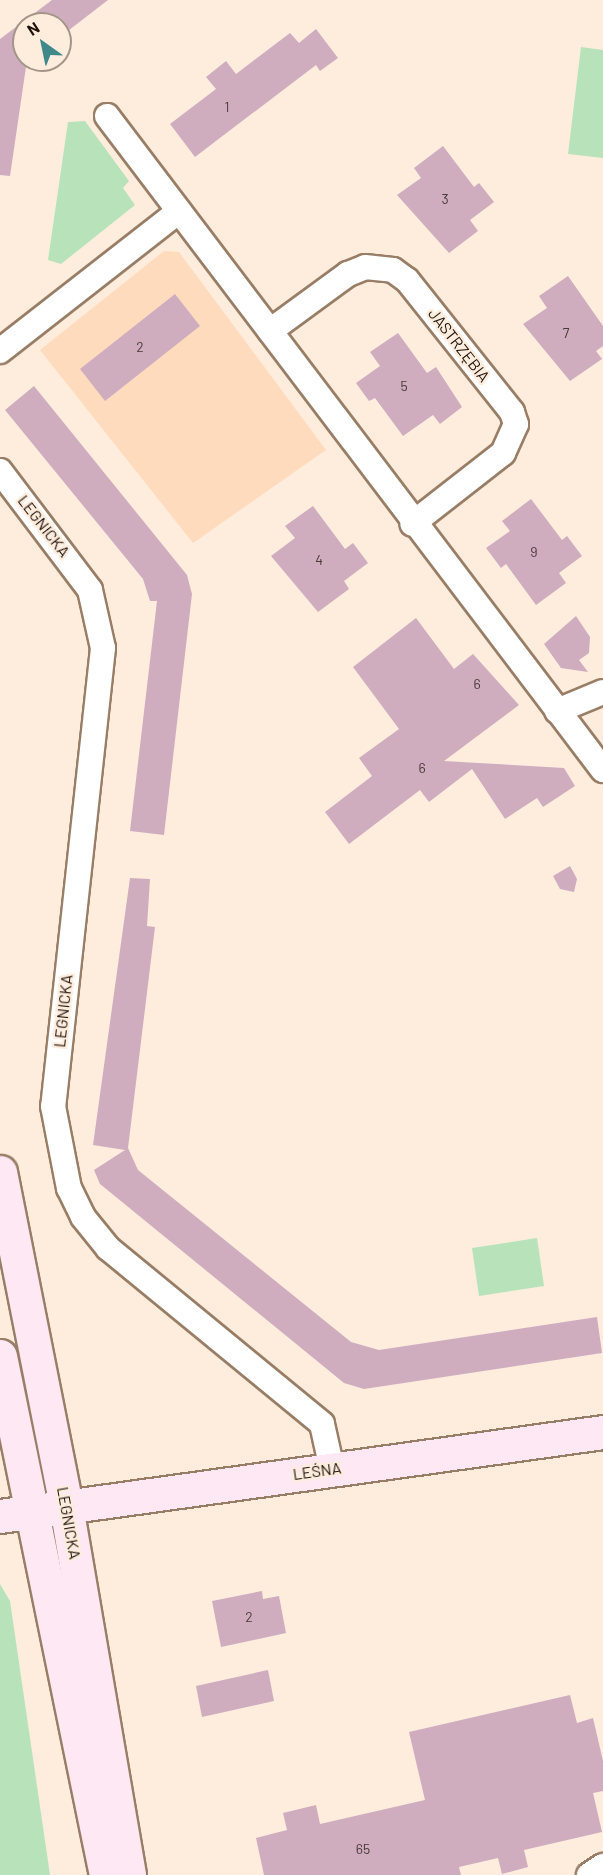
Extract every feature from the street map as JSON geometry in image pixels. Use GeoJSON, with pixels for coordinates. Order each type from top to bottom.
{"type":"FeatureCollection","features":[{"type":"Feature","properties":{"kind":"main road","name":"LEGNICKA"},"geometry":{"type":"LineString","coordinates":[[0,1172],[66,1506],[129,1875]]}},
{"type":"Feature","properties":{"kind":"main road","name":"LEGNICKA"},"geometry":{"type":"LineString","coordinates":[[0,1356],[15,1514],[106,1875]]}},
{"type":"Feature","properties":{"kind":"main road","name":"LEŚNA"},"geometry":{"type":"LineString","coordinates":[[15,1514],[603,1432]]}},
{"type":"Feature","properties":{"kind":"street"},"geometry":{"type":"LineString","coordinates":[[107,116],[270,331],[412,524],[603,770]]}},
{"type":"Feature","properties":{"kind":"street"},"geometry":{"type":"LineString","coordinates":[[0,351],[179,212]]}},
{"type":"Feature","properties":{"kind":"street","name":"JASTRZĘBIA"},"geometry":{"type":"LineString","coordinates":[[270,331],[348,274],[365,267],[393,270],[407,280],[512,412],[516,424],[503,453],[412,524]]}},
{"type":"Feature","properties":{"kind":"street","name":"LEGNICKA"},"geometry":{"type":"LineString","coordinates":[[0,471],[85,583],[103,648],[53,1106],[69,1188],[83,1217],[108,1248],[322,1424],[332,1469]]}},
{"type":"Feature","properties":{"kind":"street"},"geometry":{"type":"LineString","coordinates":[[556,711],[603,692]]}},
{"type":"Feature","properties":{"kind":"street"},"geometry":{"type":"LineString","coordinates":[[589,1875],[603,1866]]}},
{"type":"Feature","properties":{"kind":"shaded area"},"geometry":{"type":"Polygon","coordinates":[[[164,251],[179,252],[326,450],[193,543],[40,350],[164,251]]]}},
{"type":"Feature","properties":{"kind":"green space"},"geometry":{"type":"Polygon","coordinates":[[[581,47],[603,50],[603,158],[568,154],[581,47]]]}},
{"type":"Feature","properties":{"kind":"green space"},"geometry":{"type":"Polygon","coordinates":[[[85,121],[129,181],[123,188],[135,205],[61,264],[48,260],[68,122],[85,121]]]}},
{"type":"Feature","properties":{"kind":"green space"},"geometry":{"type":"Polygon","coordinates":[[[537,1238],[544,1286],[479,1296],[472,1248],[537,1238]]]}},
{"type":"Feature","properties":{"kind":"green space"},"geometry":{"type":"Polygon","coordinates":[[[0,1584],[10,1601],[50,1875],[0,1875],[0,1584]]]}},
{"type":"Feature","properties":{"kind":"building"},"geometry":{"type":"Polygon","coordinates":[[[52,0],[108,0],[72,28],[72,12],[36,12],[52,0]]]}},
{"type":"Feature","properties":{"kind":"building"},"geometry":{"type":"Polygon","coordinates":[[[316,29],[338,58],[320,71],[316,65],[195,157],[170,124],[216,89],[206,77],[226,61],[236,74],[290,33],[299,43],[316,29]]]}},
{"type":"Feature","properties":{"kind":"building"},"geometry":{"type":"Polygon","coordinates":[[[12,30],[12,72],[25,72],[10,176],[0,175],[0,39],[12,30]]]}},
{"type":"Feature","properties":{"kind":"building"},"geometry":{"type":"Polygon","coordinates":[[[443,146],[474,187],[479,183],[494,202],[470,220],[478,231],[449,253],[397,195],[421,178],[414,168],[443,146]]]}},
{"type":"Feature","properties":{"kind":"building"},"geometry":{"type":"Polygon","coordinates":[[[568,276],[603,326],[603,346],[596,351],[602,359],[570,381],[523,324],[547,308],[539,296],[568,276]]]}},
{"type":"Feature","properties":{"kind":"building"},"geometry":{"type":"Polygon","coordinates":[[[175,294],[200,326],[105,401],[80,369],[175,294]]]}},
{"type":"Feature","properties":{"kind":"building"},"geometry":{"type":"Polygon","coordinates":[[[398,333],[427,373],[436,367],[462,407],[440,424],[433,415],[403,436],[375,398],[369,401],[356,383],[380,366],[370,352],[398,333]]]}},
{"type":"Feature","properties":{"kind":"building"},"geometry":{"type":"Polygon","coordinates":[[[34,386],[187,575],[192,594],[164,835],[130,831],[157,601],[150,601],[143,579],[5,410],[34,386]]]}},
{"type":"Feature","properties":{"kind":"building"},"geometry":{"type":"Polygon","coordinates":[[[531,499],[562,540],[567,536],[582,556],[559,573],[566,583],[536,605],[506,564],[501,568],[486,548],[510,531],[502,521],[531,499]]]}},
{"type":"Feature","properties":{"kind":"building"},"geometry":{"type":"Polygon","coordinates":[[[313,506],[345,549],[353,543],[368,563],[344,581],[349,589],[318,612],[271,556],[295,538],[285,526],[313,506]]]}},
{"type":"Feature","properties":{"kind":"building"},"geometry":{"type":"Polygon","coordinates":[[[576,616],[590,637],[589,653],[579,660],[588,672],[561,668],[544,644],[576,616]]]}},
{"type":"Feature","properties":{"kind":"building"},"geometry":{"type":"Polygon","coordinates":[[[416,618],[454,669],[473,654],[519,705],[444,761],[564,768],[575,786],[543,807],[537,798],[505,819],[472,769],[429,802],[420,790],[349,844],[325,812],[372,776],[359,758],[399,729],[353,667],[416,618]]]}},
{"type":"Feature","properties":{"kind":"building"},"geometry":{"type":"Polygon","coordinates":[[[570,866],[577,879],[574,892],[560,889],[553,876],[570,866]]]}},
{"type":"Feature","properties":{"kind":"building"},"geometry":{"type":"Polygon","coordinates":[[[130,878],[150,879],[147,926],[155,927],[128,1148],[138,1170],[351,1342],[379,1350],[597,1317],[602,1353],[364,1389],[344,1383],[100,1184],[94,1170],[125,1150],[93,1145],[130,878]]]}},
{"type":"Feature","properties":{"kind":"building"},"geometry":{"type":"Polygon","coordinates":[[[262,1591],[263,1599],[279,1596],[286,1633],[221,1647],[212,1601],[262,1591]]]}},
{"type":"Feature","properties":{"kind":"building"},"geometry":{"type":"Polygon","coordinates":[[[268,1670],[274,1701],[202,1717],[196,1686],[268,1670]]]}},
{"type":"Feature","properties":{"kind":"building"},"geometry":{"type":"Polygon","coordinates":[[[570,1695],[577,1723],[593,1718],[603,1761],[603,1791],[593,1793],[602,1832],[524,1850],[528,1867],[502,1874],[498,1858],[459,1867],[461,1875],[264,1875],[256,1838],[287,1830],[283,1813],[316,1805],[320,1824],[425,1800],[409,1732],[570,1695]]]}}]}
